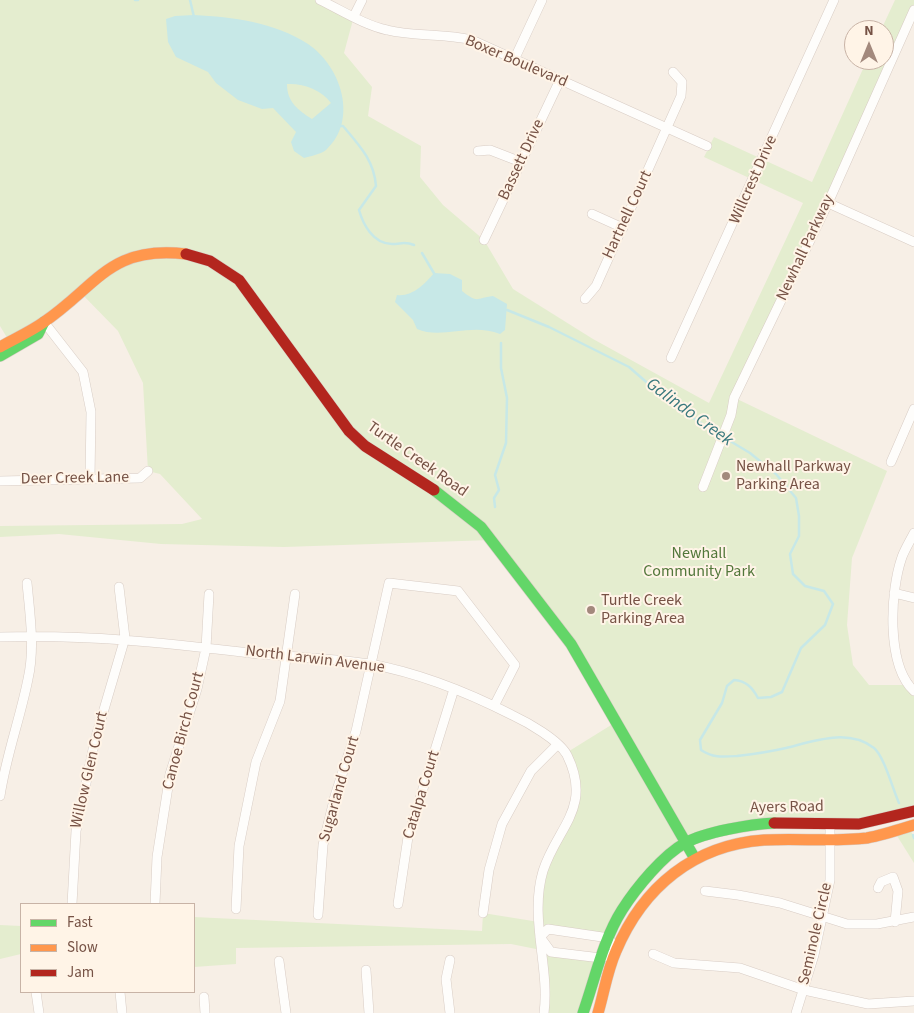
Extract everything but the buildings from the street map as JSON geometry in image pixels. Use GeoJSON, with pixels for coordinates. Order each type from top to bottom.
{"type":"FeatureCollection","features":[{"type":"Feature","properties":{"kind":"street","name":"Boxer Boulevard"},"geometry":{"type":"LineString","coordinates":[[320,0],[376,28],[388,31],[442,34],[472,40],[707,146]]}},
{"type":"Feature","properties":{"kind":"street"},"geometry":{"type":"LineString","coordinates":[[354,16],[362,0]]}},
{"type":"Feature","properties":{"kind":"street"},"geometry":{"type":"LineString","coordinates":[[514,60],[542,0]]}},
{"type":"Feature","properties":{"kind":"street","name":"Willcrest Drive"},"geometry":{"type":"LineString","coordinates":[[671,358],[834,0]]}},
{"type":"Feature","properties":{"kind":"street","name":"Newhall Parkway"},"geometry":{"type":"LineString","coordinates":[[703,487],[728,424],[734,398],[828,203],[914,10]]}},
{"type":"Feature","properties":{"kind":"street","name":"Hartnell Court"},"geometry":{"type":"LineString","coordinates":[[584,299],[596,286],[681,96],[682,82],[673,72]]}},
{"type":"Feature","properties":{"kind":"street","name":"Bassett Drive"},"geometry":{"type":"LineString","coordinates":[[484,240],[560,80]]}},
{"type":"Feature","properties":{"kind":"street"},"geometry":{"type":"LineString","coordinates":[[478,151],[490,150],[521,162]]}},
{"type":"Feature","properties":{"kind":"street"},"geometry":{"type":"LineString","coordinates":[[828,203],[914,242]]}},
{"type":"Feature","properties":{"kind":"street"},"geometry":{"type":"LineString","coordinates":[[592,214],[623,228]]}},
{"type":"Feature","properties":{"kind":"street","name":"Turtle Creek Road"},"geometry":{"type":"LineString","coordinates":[[0,346],[44,322],[100,272],[131,256],[163,251],[196,255],[210,261],[238,280],[255,299],[333,412],[349,431],[365,446],[447,498],[486,534],[571,644],[694,857]]}},
{"type":"Feature","properties":{"kind":"street"},"geometry":{"type":"LineString","coordinates":[[44,322],[82,372],[91,412],[90,479]]}},
{"type":"Feature","properties":{"kind":"street","name":"Turtle Creek Road"},"geometry":{"type":"LineString","coordinates":[[0,356],[38,334],[44,322]]}},
{"type":"Feature","properties":{"kind":"street"},"geometry":{"type":"LineString","coordinates":[[891,462],[914,409]]}},
{"type":"Feature","properties":{"kind":"street","name":"Deer Creek Lane"},"geometry":{"type":"LineString","coordinates":[[0,481],[140,478],[148,471]]}},
{"type":"Feature","properties":{"kind":"street"},"geometry":{"type":"LineString","coordinates":[[914,533],[902,558],[894,593],[893,616],[896,654],[908,685],[914,691]]}},
{"type":"Feature","properties":{"kind":"street"},"geometry":{"type":"LineString","coordinates":[[0,796],[4,770],[29,678],[32,636],[27,583]]}},
{"type":"Feature","properties":{"kind":"street","name":"Sugarland Court"},"geometry":{"type":"LineString","coordinates":[[318,916],[323,845],[335,796],[356,731],[369,664],[389,583],[458,591],[515,665],[494,706]]}},
{"type":"Feature","properties":{"kind":"street"},"geometry":{"type":"LineString","coordinates":[[119,587],[125,638]]}},
{"type":"Feature","properties":{"kind":"street"},"geometry":{"type":"LineString","coordinates":[[894,593],[914,598]]}},
{"type":"Feature","properties":{"kind":"street","name":"Canoe Birch Court"},"geometry":{"type":"LineString","coordinates":[[155,903],[157,857],[170,774],[197,689],[206,648],[209,594]]}},
{"type":"Feature","properties":{"kind":"street"},"geometry":{"type":"LineString","coordinates":[[236,909],[239,846],[256,762],[280,701],[295,594]]}},
{"type":"Feature","properties":{"kind":"street","name":"North Larwin Avenue"},"geometry":{"type":"LineString","coordinates":[[0,637],[125,638],[286,657],[369,664],[417,675],[494,706],[532,725],[566,753],[575,778],[576,792],[574,810],[543,872],[539,894],[540,937],[546,1000],[544,1013]]}},
{"type":"Feature","properties":{"kind":"street","name":"Willow Glen Court"},"geometry":{"type":"LineString","coordinates":[[72,903],[76,831],[95,740],[125,638]]}},
{"type":"Feature","properties":{"kind":"street","name":"Catalpa Court"},"geometry":{"type":"LineString","coordinates":[[398,904],[408,837],[454,689]]}},
{"type":"Feature","properties":{"kind":"street"},"geometry":{"type":"LineString","coordinates":[[483,913],[490,870],[502,824],[531,771],[557,745]]}},
{"type":"Feature","properties":{"kind":"street","name":"Ayers Road"},"geometry":{"type":"LineString","coordinates":[[583,1013],[601,958],[622,910],[657,866],[685,843],[744,825],[772,822],[859,824],[914,811]]}},
{"type":"Feature","properties":{"kind":"street","name":"Seminole Circle"},"geometry":{"type":"LineString","coordinates":[[796,1013],[804,990],[830,880],[830,824]]}},
{"type":"Feature","properties":{"kind":"street","name":"Ayers Road"},"geometry":{"type":"LineString","coordinates":[[598,1013],[616,952],[646,897],[668,876],[694,857],[723,845],[763,840],[881,836],[914,825]]}},
{"type":"Feature","properties":{"kind":"street"},"geometry":{"type":"LineString","coordinates":[[878,888],[881,882],[893,877],[898,891],[895,922]]}},
{"type":"Feature","properties":{"kind":"street"},"geometry":{"type":"LineString","coordinates":[[705,891],[738,895],[823,914],[847,924],[895,922],[914,918]]}},
{"type":"Feature","properties":{"kind":"street"},"geometry":{"type":"LineString","coordinates":[[548,929],[609,938],[616,952],[601,958],[551,952],[540,937],[548,929]]}},
{"type":"Feature","properties":{"kind":"street"},"geometry":{"type":"LineString","coordinates":[[653,954],[674,963],[740,968],[804,990],[868,1004],[914,1001]]}},
{"type":"Feature","properties":{"kind":"street"},"geometry":{"type":"LineString","coordinates":[[279,960],[286,1013]]}},
{"type":"Feature","properties":{"kind":"street"},"geometry":{"type":"LineString","coordinates":[[450,960],[446,979],[450,1013]]}},
{"type":"Feature","properties":{"kind":"street"},"geometry":{"type":"LineString","coordinates":[[366,970],[369,1013]]}},
{"type":"Feature","properties":{"kind":"street"},"geometry":{"type":"LineString","coordinates":[[36,993],[39,1013]]}},
{"type":"Feature","properties":{"kind":"street"},"geometry":{"type":"LineString","coordinates":[[120,993],[122,1013]]}},
{"type":"Feature","properties":{"kind":"street"},"geometry":{"type":"LineString","coordinates":[[204,996],[206,1013]]}},
{"type":"Feature","properties":{"kind":"green space","name":"Newhall Community Park"},"geometry":{"type":"Polygon","coordinates":[[[0,0],[320,0],[354,16],[344,53],[372,87],[368,116],[421,146],[420,177],[443,205],[484,240],[513,289],[593,339],[709,403],[803,203],[704,157],[714,137],[812,182],[862,70],[886,70],[735,398],[887,471],[852,558],[847,625],[853,665],[869,685],[908,685],[914,691],[914,811],[829,824],[717,832],[657,866],[609,938],[548,929],[540,937],[551,952],[601,958],[583,1013],[544,1013],[541,950],[511,944],[236,948],[236,964],[195,967],[195,917],[482,931],[483,913],[539,922],[539,894],[576,792],[566,753],[616,722],[595,684],[491,540],[284,547],[161,544],[59,534],[0,537],[0,526],[182,524],[202,519],[160,474],[148,471],[143,383],[118,331],[79,291],[9,341],[0,326],[0,0]]]}},
{"type":"Feature","properties":{"kind":"green space","name":"Newhall Community Park"},"geometry":{"type":"Polygon","coordinates":[[[895,0],[914,0],[914,10],[894,53],[894,20],[886,20],[895,0]]]}},
{"type":"Feature","properties":{"kind":"green space"},"geometry":{"type":"Polygon","coordinates":[[[909,826],[914,838],[914,863],[894,831],[909,826]]]}},
{"type":"Feature","properties":{"kind":"green space"},"geometry":{"type":"Polygon","coordinates":[[[0,925],[20,926],[20,954],[0,959],[0,925]]]}},
{"type":"Feature","properties":{"kind":"water"},"geometry":{"type":"Polygon","coordinates":[[[175,16],[209,16],[253,22],[281,30],[308,44],[320,54],[329,66],[337,79],[342,94],[344,109],[342,124],[336,138],[326,150],[316,155],[304,158],[294,151],[291,142],[296,132],[273,108],[262,109],[238,100],[216,83],[208,72],[176,57],[168,42],[166,19],[175,16]],[[287,84],[291,101],[298,109],[312,119],[331,103],[323,94],[317,91],[306,86],[287,84]]]}},
{"type":"Feature","properties":{"kind":"water"},"geometry":{"type":"Polygon","coordinates":[[[434,273],[450,274],[462,280],[462,291],[471,298],[477,299],[493,296],[507,304],[505,330],[500,334],[478,330],[436,333],[417,329],[413,320],[395,302],[397,295],[413,292],[434,273]]]}},
{"type":"Feature","properties":{"kind":"waterway","name":"Galindo Creek"},"geometry":{"type":"LineString","coordinates":[[190,0],[194,17]]}},
{"type":"Feature","properties":{"kind":"waterway","name":"Galindo Creek"},"geometry":{"type":"LineString","coordinates":[[340,126],[343,126],[365,153],[375,177],[376,186],[359,210],[366,227],[379,241],[392,244],[405,243],[414,245]]}},
{"type":"Feature","properties":{"kind":"waterway","name":"Galindo Creek"},"geometry":{"type":"LineString","coordinates":[[422,253],[435,275]]}},
{"type":"Feature","properties":{"kind":"waterway","name":"Galindo Creek"},"geometry":{"type":"LineString","coordinates":[[507,310],[549,327],[629,367],[667,400],[720,436]]}},
{"type":"Feature","properties":{"kind":"waterway"},"geometry":{"type":"LineString","coordinates":[[495,507],[494,498],[499,490],[495,475],[506,443],[507,398],[501,368],[501,343]]}},
{"type":"Feature","properties":{"kind":"waterway","name":"Galindo Creek"},"geometry":{"type":"LineString","coordinates":[[725,438],[750,453],[776,474],[796,498],[799,516],[799,536],[790,554],[793,574],[805,586],[824,591],[833,604],[825,625],[801,648],[782,692],[771,697],[758,698],[745,683],[734,680],[727,686],[722,703],[700,740],[701,750],[710,754],[727,757],[774,751],[831,738],[853,739],[864,742],[878,752],[885,765],[899,803]]}},
{"type":"Feature","properties":{"kind":"traffic: fast"},"geometry":{"type":"LineString","coordinates":[[0,356],[38,334],[44,322]]}},
{"type":"Feature","properties":{"kind":"traffic: fast"},"geometry":{"type":"LineString","coordinates":[[434,490],[481,527],[571,644],[694,857]]}},
{"type":"Feature","properties":{"kind":"traffic: fast"},"geometry":{"type":"LineString","coordinates":[[583,1013],[604,947],[615,922],[650,873],[668,855],[685,843],[704,835],[728,829],[774,823]]}},
{"type":"Feature","properties":{"kind":"traffic: slow"},"geometry":{"type":"LineString","coordinates":[[0,347],[44,322],[107,271],[122,262],[139,256],[160,253],[186,254]]}},
{"type":"Feature","properties":{"kind":"traffic: slow"},"geometry":{"type":"LineString","coordinates":[[598,1013],[613,959],[627,928],[656,889],[674,873],[694,860],[715,850],[764,840],[867,838],[914,825]]}},
{"type":"Feature","properties":{"kind":"traffic: jam"},"geometry":{"type":"LineString","coordinates":[[186,254],[210,261],[239,280],[349,431],[365,446],[434,490]]}},
{"type":"Feature","properties":{"kind":"traffic: jam"},"geometry":{"type":"LineString","coordinates":[[774,823],[859,824],[914,811]]}},
{"type":"Feature","properties":{"kind":"place","name":"Newhall Parkway Parking Area"},"geometry":{"type":"Point","coordinates":[726,476]}},
{"type":"Feature","properties":{"kind":"place","name":"Turtle Creek Parking Area"},"geometry":{"type":"Point","coordinates":[591,610]}}]}
